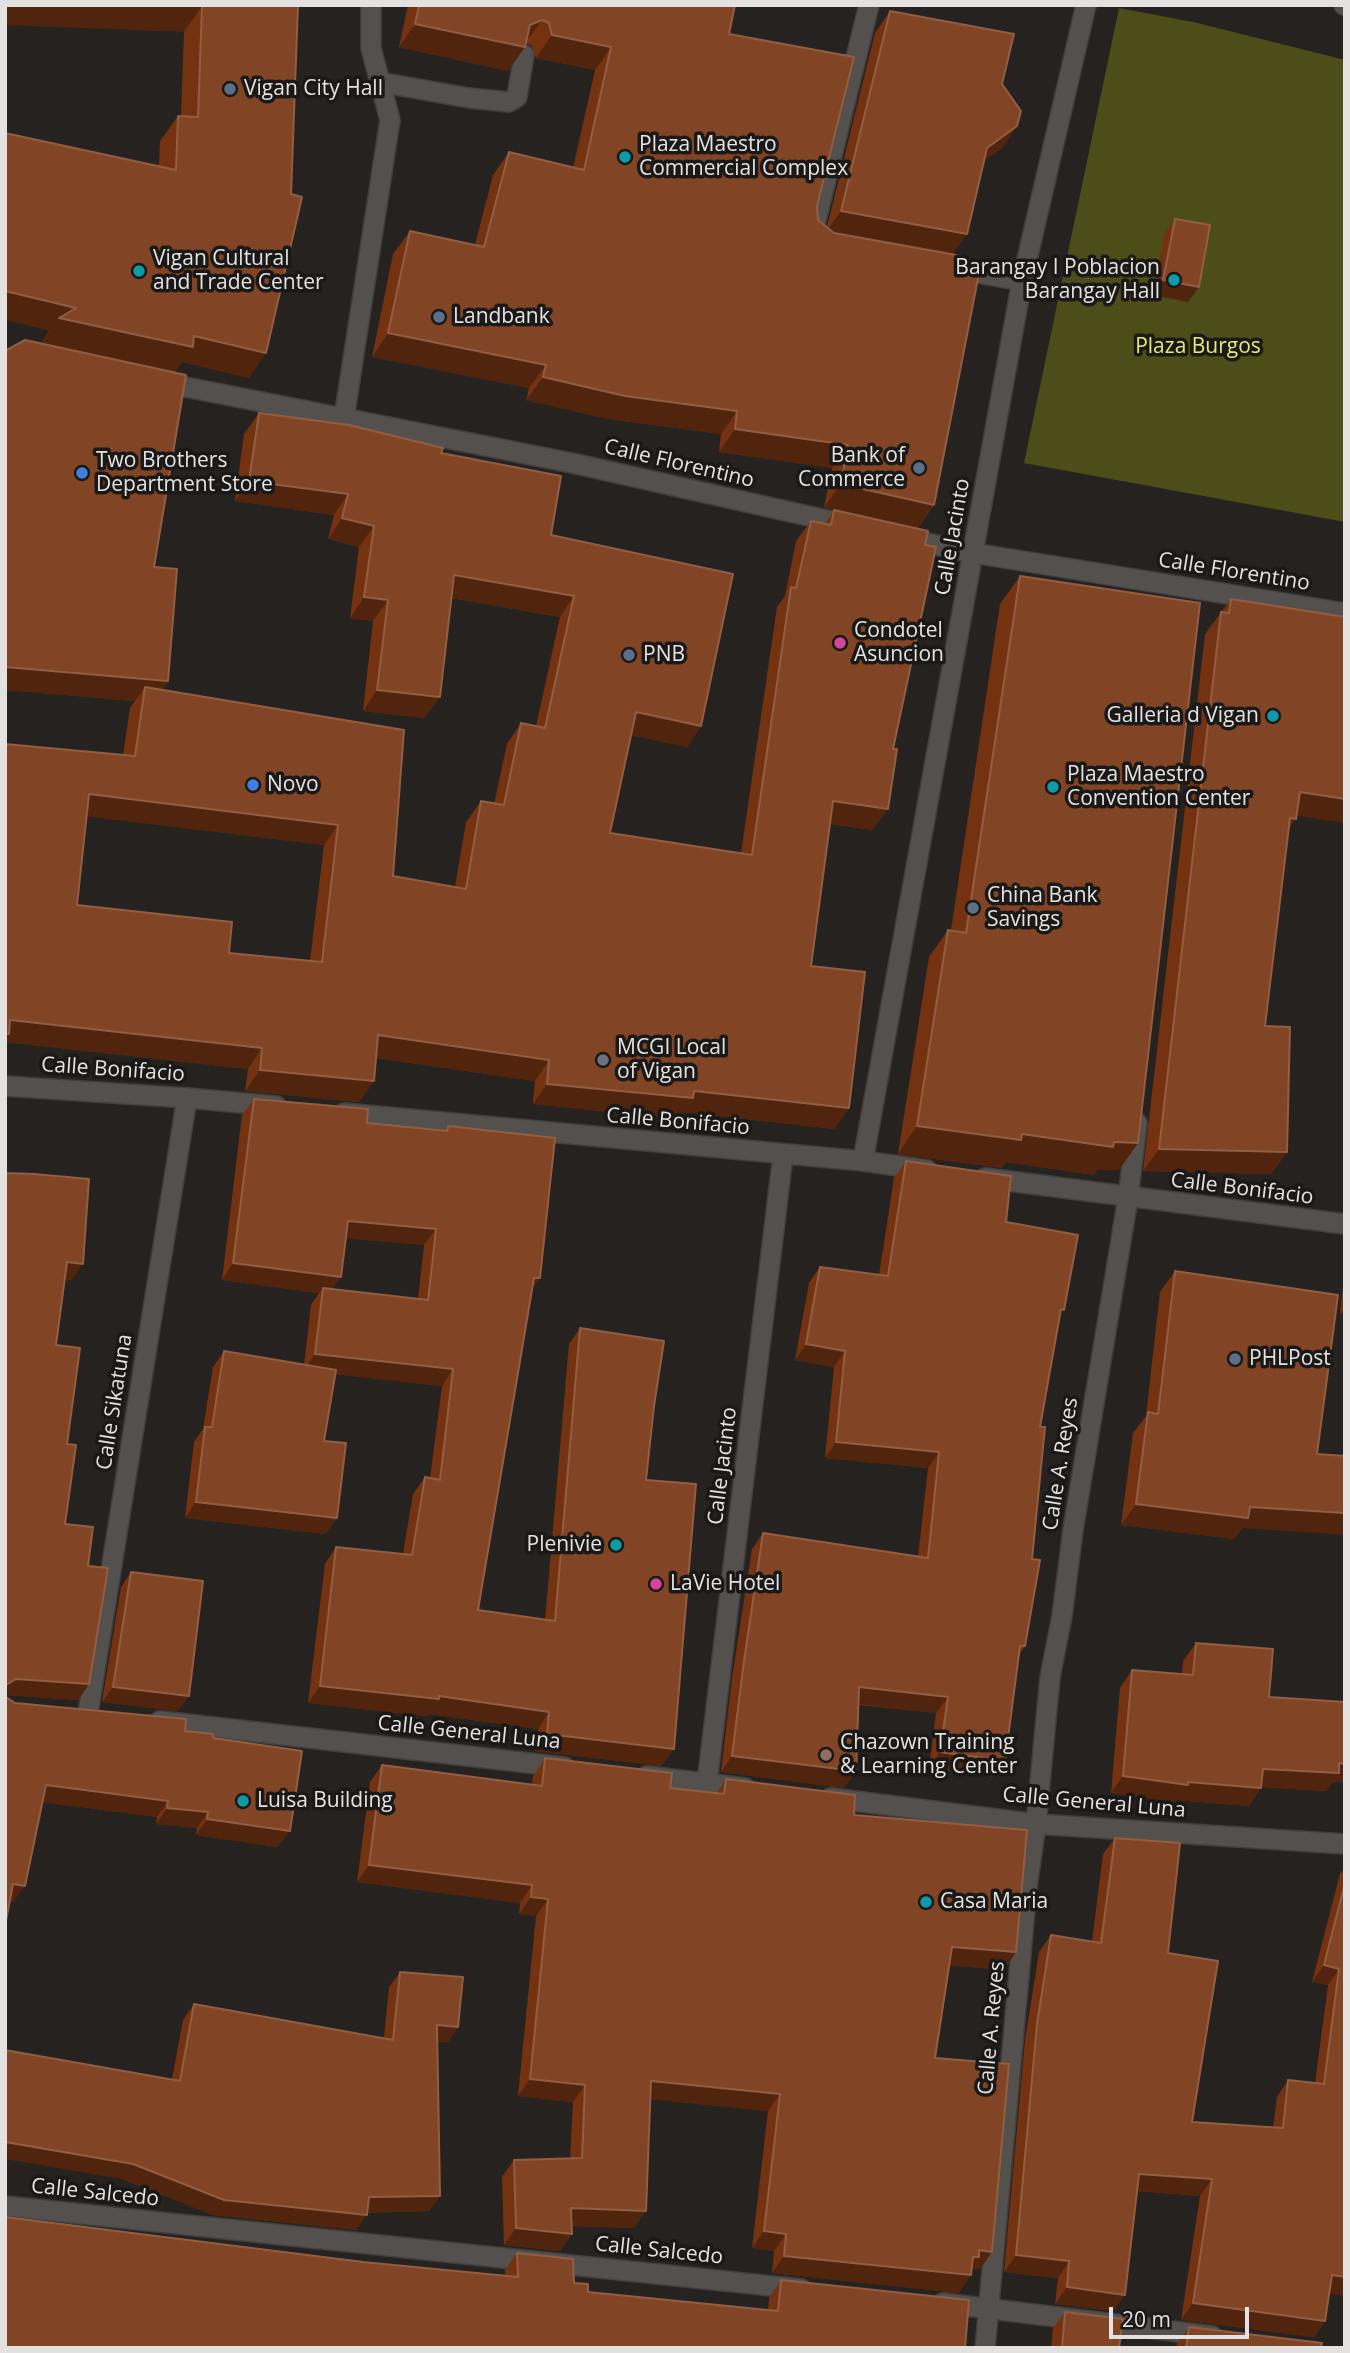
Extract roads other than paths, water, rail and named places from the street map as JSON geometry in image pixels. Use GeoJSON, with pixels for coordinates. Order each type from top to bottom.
{"type":"FeatureCollection","features":[{"type":"Feature","properties":{"kind":"street"},"geometry":{"type":"LineString","coordinates":[[344,418],[390,120],[371,48],[371,5]]}},
{"type":"Feature","properties":{"kind":"street"},"geometry":{"type":"LineString","coordinates":[[833,246],[816,242],[813,232],[869,5]]}},
{"type":"Feature","properties":{"kind":"street","name":"Calle Jacinto"},"geometry":{"type":"LineString","coordinates":[[863,1161],[1022,281],[1086,5]]}},
{"type":"Feature","properties":{"kind":"street"},"geometry":{"type":"LineString","coordinates":[[379,82],[469,98],[509,102],[517,97],[524,55]]}},
{"type":"Feature","properties":{"kind":"street"},"geometry":{"type":"LineString","coordinates":[[941,266],[1022,281]]}},
{"type":"Feature","properties":{"kind":"street","name":"Calle Florentino"},"geometry":{"type":"LineString","coordinates":[[136,376],[572,463],[973,553],[1197,596],[1345,613]]}},
{"type":"Feature","properties":{"kind":"street","name":"Calle Bonifacio"},"geometry":{"type":"LineString","coordinates":[[5,1086],[298,1108]]}},
{"type":"Feature","properties":{"kind":"street","name":"Calle Sikatuna"},"geometry":{"type":"LineString","coordinates":[[88,1713],[187,1098]]}},
{"type":"Feature","properties":{"kind":"street","name":"Calle A. Reyes"},"geometry":{"type":"LineString","coordinates":[[985,2348],[1027,1887],[1050,1677],[1128,1198],[1139,1101]]}},
{"type":"Feature","properties":{"kind":"street","name":"Calle Bonifacio"},"geometry":{"type":"LineString","coordinates":[[325,1111],[863,1161],[943,1172]]}},
{"type":"Feature","properties":{"kind":"street","name":"Calle Jacinto"},"geometry":{"type":"LineString","coordinates":[[708,1783],[783,1155]]}},
{"type":"Feature","properties":{"kind":"street","name":"Calle Bonifacio"},"geometry":{"type":"LineString","coordinates":[[969,1176],[1345,1224]]}},
{"type":"Feature","properties":{"kind":"street","name":"Calle General Luna"},"geometry":{"type":"LineString","coordinates":[[142,1719],[582,1769]]}},
{"type":"Feature","properties":{"kind":"street"},"geometry":{"type":"LineString","coordinates":[[624,1774],[762,1790]]}},
{"type":"Feature","properties":{"kind":"street","name":"Calle General Luna"},"geometry":{"type":"LineString","coordinates":[[817,1796],[1036,1824],[1345,1844]]}},
{"type":"Feature","properties":{"kind":"street","name":"Calle Salcedo"},"geometry":{"type":"LineString","coordinates":[[5,2207],[823,2291]]}},
{"type":"Feature","properties":{"kind":"street"},"geometry":{"type":"LineString","coordinates":[[920,2301],[1225,2337]]}},
{"type":"Feature","properties":{"kind":"place","name":"Vigan City Hall"},"geometry":{"type":"Point","coordinates":[230,89]}},
{"type":"Feature","properties":{"kind":"place","name":"Plaza Maestro Commercial Complex"},"geometry":{"type":"Point","coordinates":[625,157]}},
{"type":"Feature","properties":{"kind":"place","name":"Vigan Cultural and Trade Center"},"geometry":{"type":"Point","coordinates":[139,271]}},
{"type":"Feature","properties":{"kind":"place","name":"Barangay I Poblacion Barangay Hall"},"geometry":{"type":"Point","coordinates":[1174,280]}},
{"type":"Feature","properties":{"kind":"place","name":"Landbank"},"geometry":{"type":"Point","coordinates":[439,317]}},
{"type":"Feature","properties":{"kind":"place","name":"Bank of Commerce"},"geometry":{"type":"Point","coordinates":[919,468]}},
{"type":"Feature","properties":{"kind":"place","name":"Two Brothers Department Store"},"geometry":{"type":"Point","coordinates":[82,473]}},
{"type":"Feature","properties":{"kind":"place","name":"Condotel Asuncion"},"geometry":{"type":"Point","coordinates":[840,643]}},
{"type":"Feature","properties":{"kind":"place","name":"PNB"},"geometry":{"type":"Point","coordinates":[629,655]}},
{"type":"Feature","properties":{"kind":"place","name":"Galleria d Vigan"},"geometry":{"type":"Point","coordinates":[1273,716]}},
{"type":"Feature","properties":{"kind":"place","name":"Novo"},"geometry":{"type":"Point","coordinates":[253,785]}},
{"type":"Feature","properties":{"kind":"place","name":"Plaza Maestro Convention Center"},"geometry":{"type":"Point","coordinates":[1053,787]}},
{"type":"Feature","properties":{"kind":"place","name":"China Bank Savings"},"geometry":{"type":"Point","coordinates":[973,908]}},
{"type":"Feature","properties":{"kind":"place","name":"MCGI Local of Vigan"},"geometry":{"type":"Point","coordinates":[603,1060]}},
{"type":"Feature","properties":{"kind":"place","name":"PHLPost"},"geometry":{"type":"Point","coordinates":[1235,1359]}},
{"type":"Feature","properties":{"kind":"place","name":"Plenivie"},"geometry":{"type":"Point","coordinates":[616,1545]}},
{"type":"Feature","properties":{"kind":"place","name":"LaVie Hotel"},"geometry":{"type":"Point","coordinates":[656,1584]}},
{"type":"Feature","properties":{"kind":"place","name":"Chazown Training & Learning Center"},"geometry":{"type":"Point","coordinates":[826,1755]}},
{"type":"Feature","properties":{"kind":"place","name":"Luisa Building"},"geometry":{"type":"Point","coordinates":[243,1801]}},
{"type":"Feature","properties":{"kind":"place","name":"Casa Maria"},"geometry":{"type":"Point","coordinates":[926,1902]}},
{"type":"Feature","properties":{"kind":"park label","name":"Plaza Burgos"},"geometry":{"type":"Point","coordinates":[1198,347]}}]}
